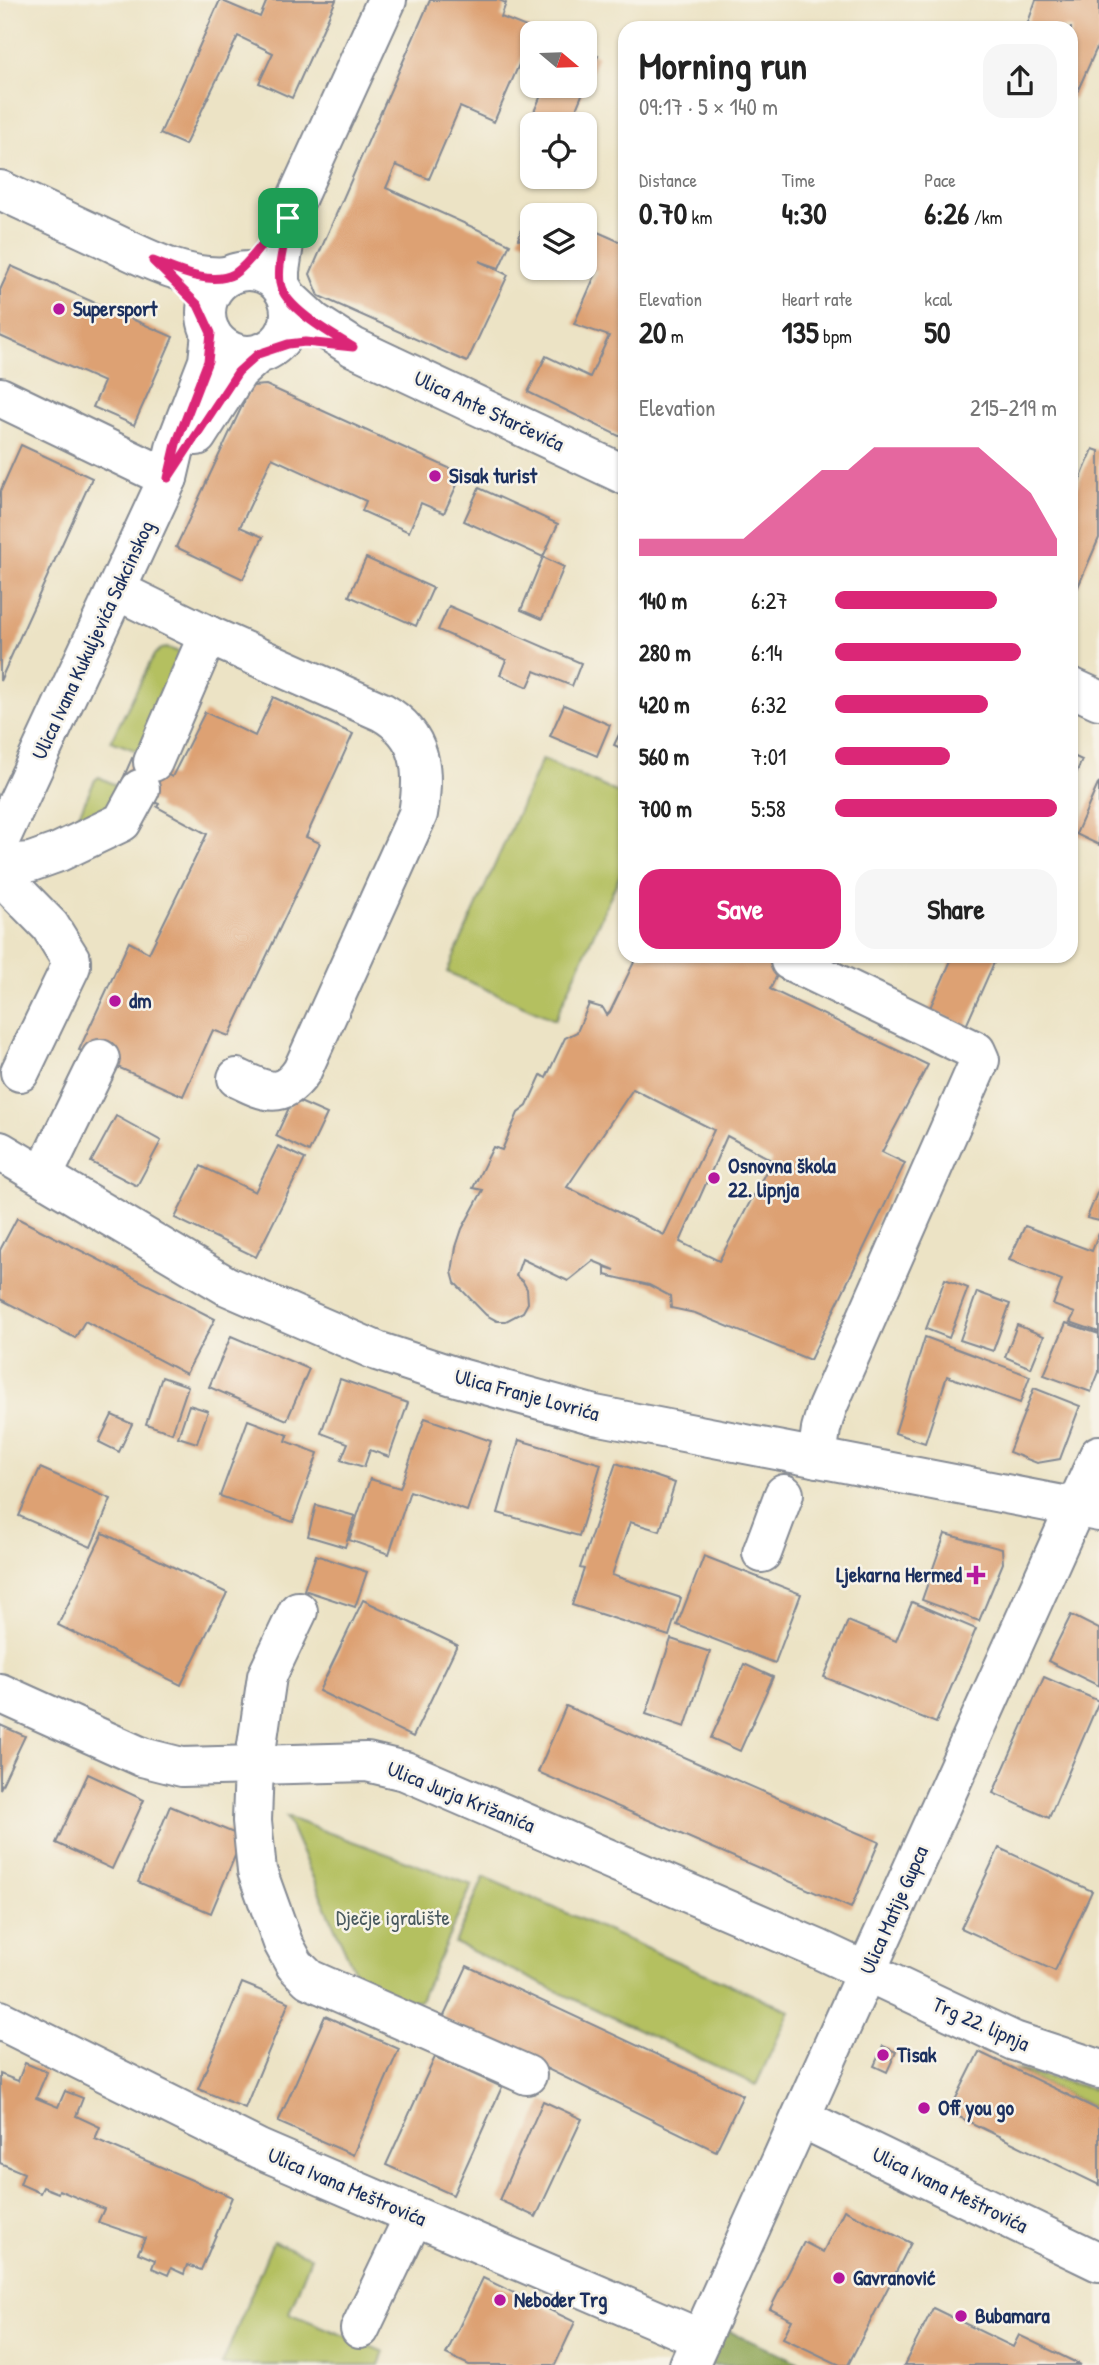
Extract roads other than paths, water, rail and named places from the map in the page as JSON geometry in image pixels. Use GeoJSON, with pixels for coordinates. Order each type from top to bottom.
{"type":"FeatureCollection","features":[{"type":"Feature","properties":{"kind":"street"},"geometry":{"type":"LineString","coordinates":[[153,261],[189,295],[219,344],[230,352],[244,355],[265,352],[286,331],[290,309],[284,291],[281,260],[288,218],[387,0]]}},
{"type":"Feature","properties":{"kind":"street"},"geometry":{"type":"LineString","coordinates":[[0,190],[184,273],[203,276],[260,272],[272,278],[284,291]]}},
{"type":"Feature","properties":{"kind":"street"},"geometry":{"type":"LineString","coordinates":[[208,327],[210,295],[217,284],[232,274],[261,246],[273,229],[288,218]]}},
{"type":"Feature","properties":{"kind":"street","name":"Ulica Ante Starčevića"},"geometry":{"type":"LineString","coordinates":[[284,291],[314,322],[353,347],[618,472]]}},
{"type":"Feature","properties":{"kind":"street","name":"Ulica Ivana Kukuljevića Sakcinskog"},"geometry":{"type":"LineString","coordinates":[[168,478],[176,444],[208,361],[208,327]]}},
{"type":"Feature","properties":{"kind":"street","name":"Ulica Ante Starčevića"},"geometry":{"type":"LineString","coordinates":[[265,352],[288,344],[305,342],[353,347]]}},
{"type":"Feature","properties":{"kind":"street","name":"Ulica Ivana Kukuljevića Sakcinskog"},"geometry":{"type":"LineString","coordinates":[[0,840],[168,478],[238,372],[265,352]]}},
{"type":"Feature","properties":{"kind":"street"},"geometry":{"type":"LineString","coordinates":[[0,397],[168,478]]}},
{"type":"Feature","properties":{"kind":"street"},"geometry":{"type":"LineString","coordinates":[[116,590],[396,720],[416,749],[421,777],[418,814],[302,1071],[295,1082],[277,1091],[267,1092],[237,1078]]}},
{"type":"Feature","properties":{"kind":"street"},"geometry":{"type":"LineString","coordinates":[[0,864],[32,862],[122,822],[146,775],[208,635]]}},
{"type":"Feature","properties":{"kind":"street"},"geometry":{"type":"LineString","coordinates":[[1078,690],[1099,700]]}},
{"type":"Feature","properties":{"kind":"street"},"geometry":{"type":"LineString","coordinates":[[0,875],[50,926],[71,960],[71,966],[20,1072]]}},
{"type":"Feature","properties":{"kind":"street"},"geometry":{"type":"LineString","coordinates":[[794,963],[976,1051],[980,1060],[827,1408],[817,1458]]}},
{"type":"Feature","properties":{"kind":"street"},"geometry":{"type":"LineString","coordinates":[[43,1176],[100,1059]]}},
{"type":"Feature","properties":{"kind":"street","name":"Ulica Franje Lovrića"},"geometry":{"type":"LineString","coordinates":[[0,1151],[228,1286],[377,1352],[595,1415],[1087,1509]]}},
{"type":"Feature","properties":{"kind":"street","name":"Ulica Matije Gupca"},"geometry":{"type":"LineString","coordinates":[[695,2352],[867,1971],[1087,1509],[1099,1455]]}},
{"type":"Feature","properties":{"kind":"street"},"geometry":{"type":"LineString","coordinates":[[762,1553],[784,1494]]}},
{"type":"Feature","properties":{"kind":"street"},"geometry":{"type":"LineString","coordinates":[[298,1611],[267,1676],[254,1766],[252,1821],[257,1871],[283,1943],[295,1965],[309,1979],[527,2075]]}},
{"type":"Feature","properties":{"kind":"street","name":"Ulica Jurja Križanića"},"geometry":{"type":"LineString","coordinates":[[0,1693],[142,1757],[182,1767],[368,1762],[405,1771],[867,1971]]}},
{"type":"Feature","properties":{"kind":"street","name":"Trg 22. lipnja"},"geometry":{"type":"LineString","coordinates":[[867,1971],[1014,2041],[1096,2060]]}},
{"type":"Feature","properties":{"kind":"street","name":"Ulica Ivana Meštrovića"},"geometry":{"type":"LineString","coordinates":[[0,2020],[258,2149],[414,2216],[695,2352]]}},
{"type":"Feature","properties":{"kind":"street","name":"Ulica Ivana Meštrovića"},"geometry":{"type":"LineString","coordinates":[[801,2118],[1099,2262]]}},
{"type":"Feature","properties":{"kind":"street"},"geometry":{"type":"LineString","coordinates":[[360,2329],[414,2216]]}},
{"type":"Feature","properties":{"kind":"place","name":"Supersport"},"geometry":{"type":"Point","coordinates":[59,309]}},
{"type":"Feature","properties":{"kind":"place","name":"Sisak turist"},"geometry":{"type":"Point","coordinates":[435,476]}},
{"type":"Feature","properties":{"kind":"place","name":"dm"},"geometry":{"type":"Point","coordinates":[115,1001]}},
{"type":"Feature","properties":{"kind":"place","name":"Osnovna škola 22. lipnja"},"geometry":{"type":"Point","coordinates":[714,1178]}},
{"type":"Feature","properties":{"kind":"place","name":"Ljekarna Hermed"},"geometry":{"type":"Point","coordinates":[976,1575]}},
{"type":"Feature","properties":{"kind":"place","name":"Tisak"},"geometry":{"type":"Point","coordinates":[883,2055]}},
{"type":"Feature","properties":{"kind":"place","name":"Off you go"},"geometry":{"type":"Point","coordinates":[924,2108]}},
{"type":"Feature","properties":{"kind":"place","name":"Gavranović"},"geometry":{"type":"Point","coordinates":[839,2278]}},
{"type":"Feature","properties":{"kind":"place","name":"Neboder Trg"},"geometry":{"type":"Point","coordinates":[500,2300]}},
{"type":"Feature","properties":{"kind":"place","name":"Bubamara"},"geometry":{"type":"Point","coordinates":[961,2316]}},
{"type":"Feature","properties":{"kind":"park label","name":"Dječje igralište"},"geometry":{"type":"Point","coordinates":[393,1918]}}]}
